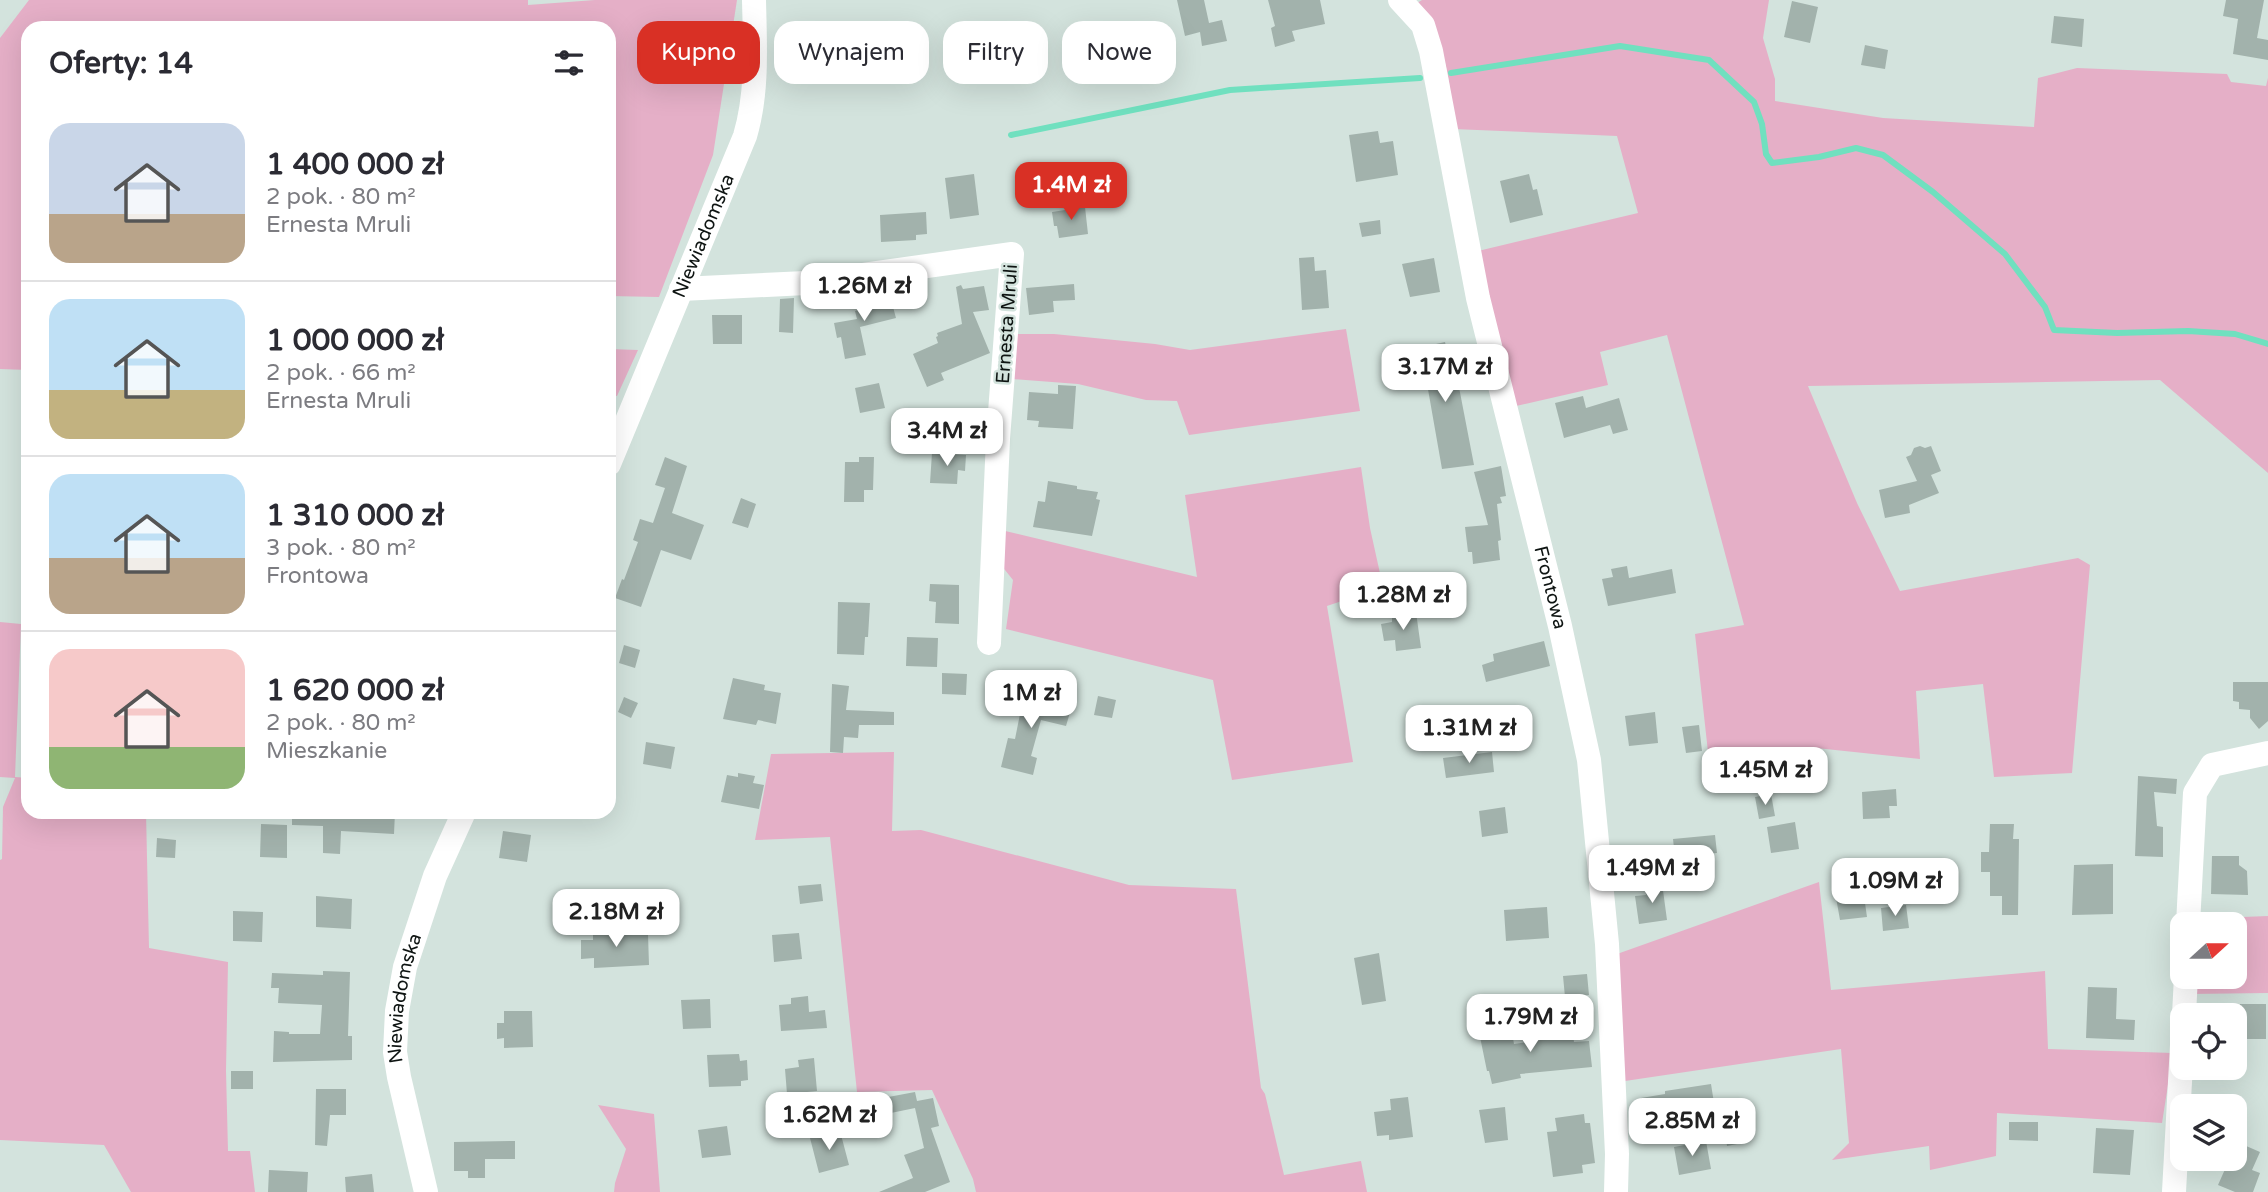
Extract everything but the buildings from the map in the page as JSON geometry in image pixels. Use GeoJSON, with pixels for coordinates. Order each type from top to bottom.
{"type":"FeatureCollection","features":[{"type":"Feature","properties":{"kind":"street","name":"Niewiadomska"},"geometry":{"type":"LineString","coordinates":[[616,447],[750,120],[754,85],[754,0]]}},
{"type":"Feature","properties":{"kind":"street","name":"Frontowa"},"geometry":{"type":"LineString","coordinates":[[1400,0],[1423,25],[1431,51],[1478,298],[1560,626],[1589,760],[1607,944],[1617,1154],[1616,1192]]}},
{"type":"Feature","properties":{"kind":"street","name":"Ernesta Mruli"},"geometry":{"type":"LineString","coordinates":[[681,289],[806,284],[1013,254],[998,439],[989,643]]}},
{"type":"Feature","properties":{"kind":"street"},"geometry":{"type":"LineString","coordinates":[[2189,912],[2195,793],[2211,765],[2268,753]]}},
{"type":"Feature","properties":{"kind":"street","name":"Niewiadomska"},"geometry":{"type":"LineString","coordinates":[[426,1192],[399,1077],[395,1052],[397,1011],[405,967],[435,876],[461,819]]}},
{"type":"Feature","properties":{"kind":"street"},"geometry":{"type":"LineString","coordinates":[[2174,1192],[2180,1080]]}},
{"type":"Feature","properties":{"kind":"shaded area"},"geometry":{"type":"Polygon","coordinates":[[[29,0],[528,0],[528,5],[595,0],[737,0],[734,21],[637,21],[637,84],[724,84],[713,155],[659,297],[616,296],[616,21],[21,21],[21,370],[0,369],[0,38],[29,0]]]}},
{"type":"Feature","properties":{"kind":"shaded area"},"geometry":{"type":"Polygon","coordinates":[[[1422,0],[1769,0],[1763,38],[1775,79],[1775,101],[1883,118],[2034,127],[2038,78],[2077,68],[2227,74],[2231,82],[2266,86],[2268,78],[2268,473],[2160,380],[1808,386],[1857,503],[1900,591],[2078,558],[2090,565],[2072,773],[1994,777],[1983,684],[1916,691],[1920,759],[1807,747],[1708,752],[1695,634],[1744,625],[1667,335],[1600,352],[1608,385],[1516,406],[1478,251],[1638,213],[1617,136],[1453,129],[1451,94],[1445,63],[1435,34],[1417,3],[1422,0]]]}},
{"type":"Feature","properties":{"kind":"shaded area"},"geometry":{"type":"Polygon","coordinates":[[[1346,329],[1360,411],[1189,435],[1177,401],[1146,400],[1078,384],[1012,379],[1015,334],[1054,334],[1190,350],[1346,329]]]}},
{"type":"Feature","properties":{"kind":"shaded area"},"geometry":{"type":"Polygon","coordinates":[[[616,349],[638,350],[617,396],[616,349]]]}},
{"type":"Feature","properties":{"kind":"shaded area"},"geometry":{"type":"Polygon","coordinates":[[[1361,467],[1370,528],[1383,587],[1327,606],[1353,762],[1232,780],[1213,680],[1006,629],[1013,580],[1001,565],[1001,530],[1197,577],[1185,495],[1361,467]]]}},
{"type":"Feature","properties":{"kind":"shaded area"},"geometry":{"type":"Polygon","coordinates":[[[0,622],[21,624],[15,777],[21,777],[21,819],[146,819],[149,948],[228,962],[228,1151],[250,1151],[255,1192],[131,1192],[104,1145],[0,1140],[0,860],[3,807],[15,778],[0,777],[0,622]]]}},
{"type":"Feature","properties":{"kind":"shaded area"},"geometry":{"type":"Polygon","coordinates":[[[894,752],[892,831],[921,830],[1129,885],[1236,889],[1261,1088],[1265,1094],[1284,1175],[1361,1161],[1367,1192],[976,1192],[973,1179],[932,1090],[857,1092],[830,837],[755,840],[771,754],[894,752]]]}},
{"type":"Feature","properties":{"kind":"shaded area"},"geometry":{"type":"Polygon","coordinates":[[[1819,882],[1831,990],[2045,971],[2048,1049],[2170,1053],[2170,1072],[2162,1123],[1997,1113],[1996,1156],[1930,1170],[1929,1146],[1832,1160],[1849,1143],[1841,1049],[1625,1081],[1617,954],[1819,882]]]}},
{"type":"Feature","properties":{"kind":"shaded area"},"geometry":{"type":"Polygon","coordinates":[[[2268,916],[2268,993],[2190,994],[2190,989],[2247,989],[2247,917],[2268,916]]]}},
{"type":"Feature","properties":{"kind":"shaded area"},"geometry":{"type":"Polygon","coordinates":[[[598,1105],[654,1114],[660,1192],[614,1192],[626,1149],[598,1105]]]}},
{"type":"Feature","properties":{"kind":"waterway"},"geometry":{"type":"LineString","coordinates":[[1451,73],[1620,46],[1709,60],[1754,102],[1762,124],[1766,154],[1772,163],[1819,157],[1856,148],[1883,155],[1933,192],[2005,254],[2045,307],[2054,330],[2235,334],[2268,344]]}},
{"type":"Feature","properties":{"kind":"waterway"},"geometry":{"type":"LineString","coordinates":[[1011,135],[1230,90],[1420,78]]}}]}
